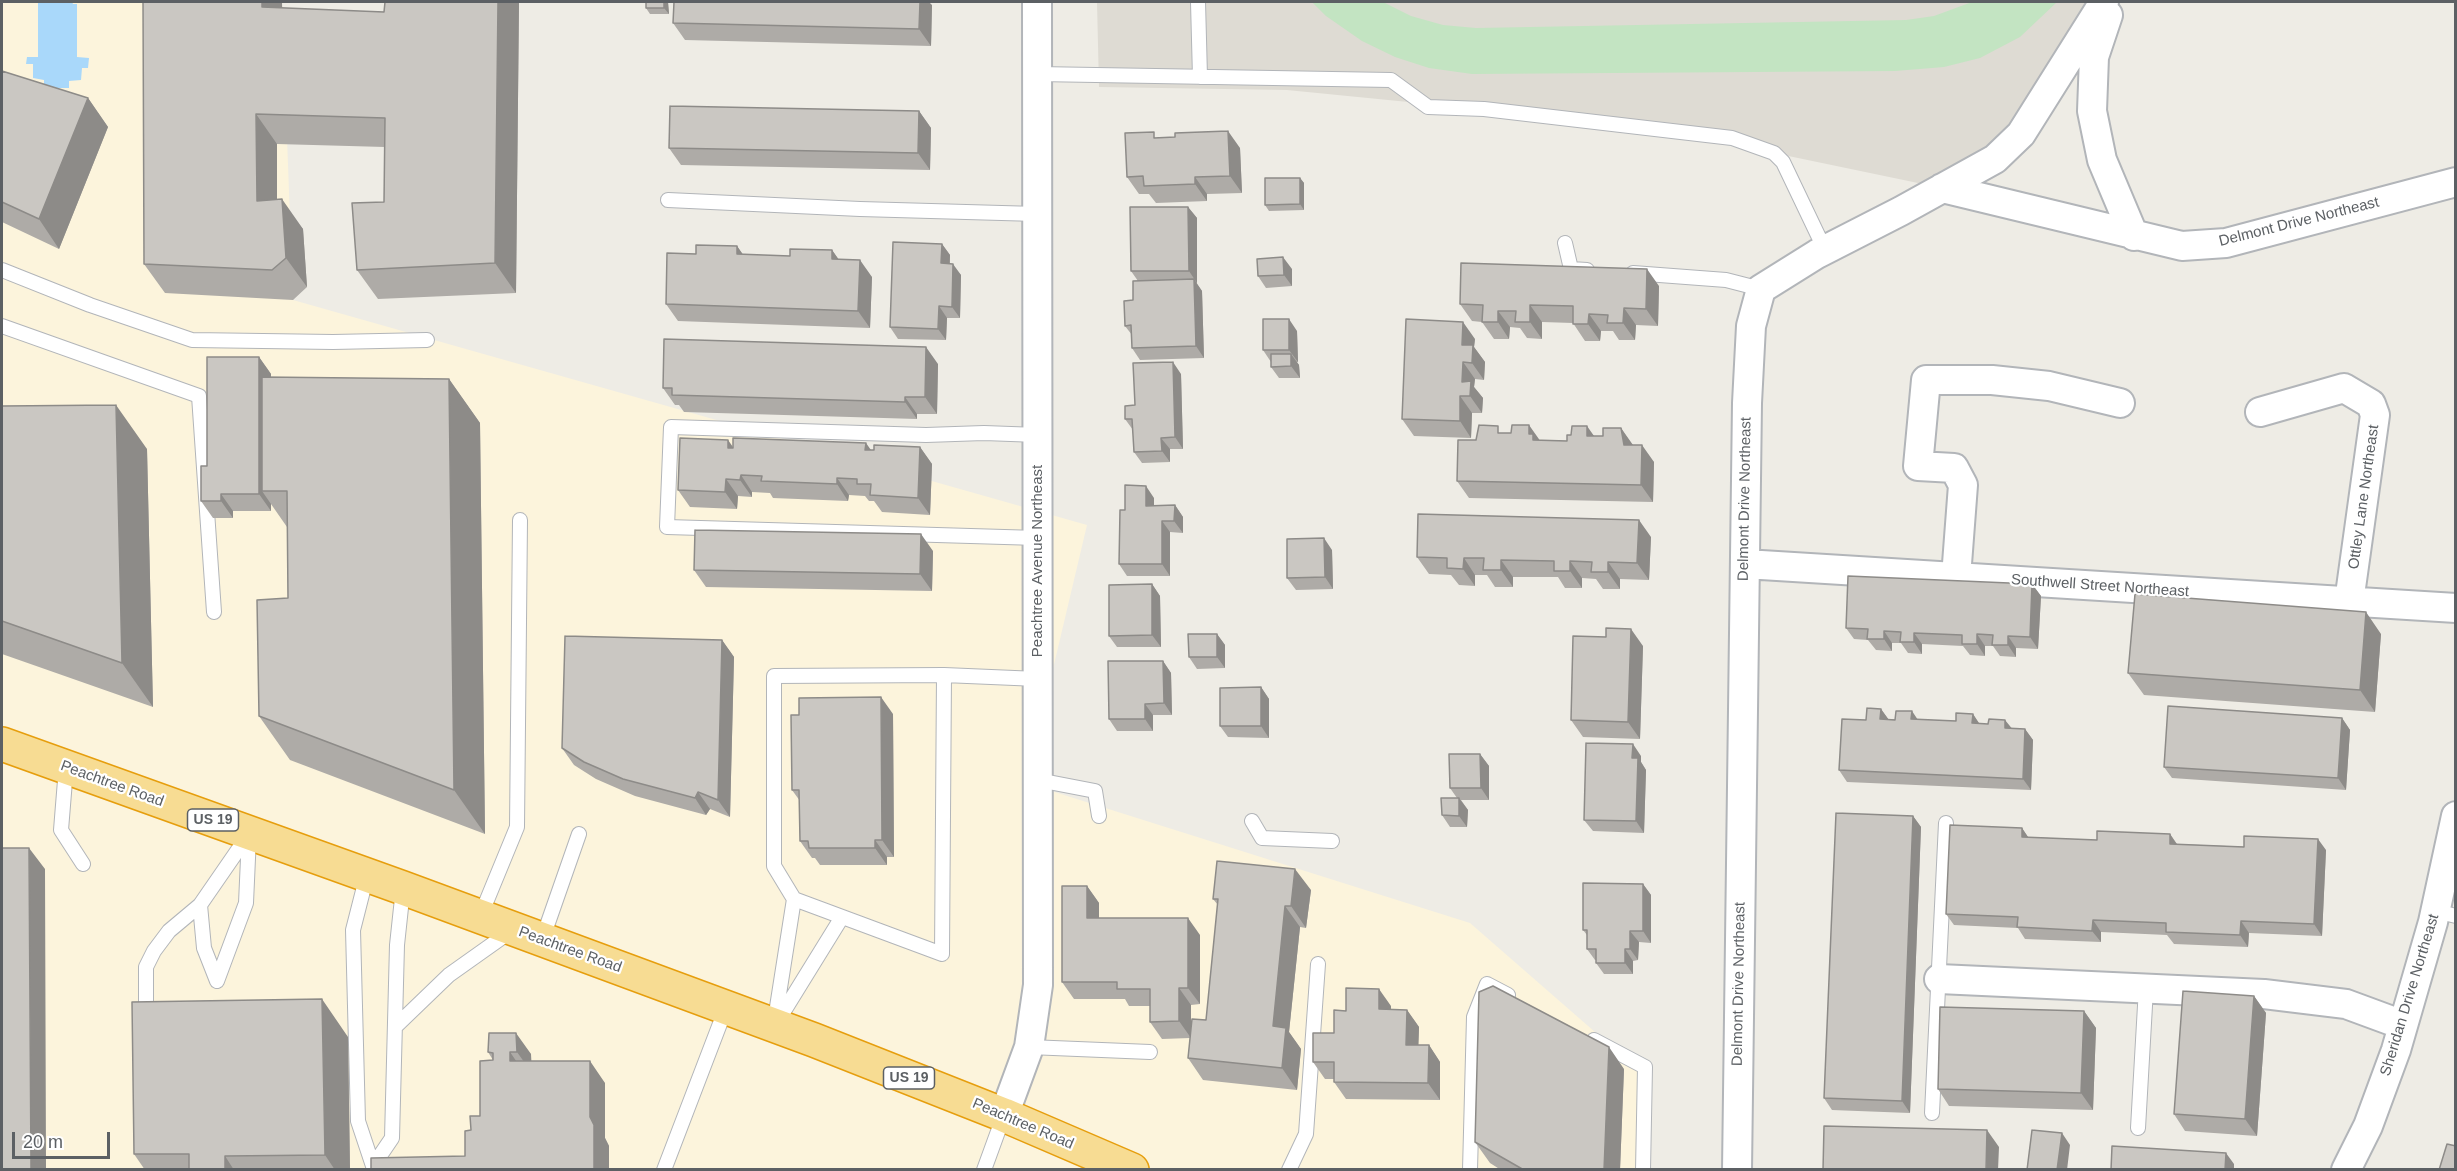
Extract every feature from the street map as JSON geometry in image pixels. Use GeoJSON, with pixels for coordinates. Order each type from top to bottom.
{"type":"FeatureCollection","features":[{"type":"Feature","properties":{"kind":"highway","name":"Peachtree Road"},"geometry":{"type":"LineString","coordinates":[[2,744],[403,888],[774,1026],[1004,1115],[1132,1170]]}},
{"type":"Feature","properties":{"kind":"street","name":"Peachtree Avenue Northeast"},"geometry":{"type":"LineString","coordinates":[[1004,1115],[1029,1047],[1038,985],[1037,2]]}},
{"type":"Feature","properties":{"kind":"street"},"geometry":{"type":"LineString","coordinates":[[1761,290],[1825,250],[1995,159],[2021,134],[2104,2]]}},
{"type":"Feature","properties":{"kind":"street"},"geometry":{"type":"LineString","coordinates":[[2111,2],[2094,57],[2092,111],[2102,160],[2134,236]]}},
{"type":"Feature","properties":{"kind":"street","name":"Delmont Drive Northeast"},"geometry":{"type":"LineString","coordinates":[[1942,188],[2182,246],[2226,243],[2456,182]]}},
{"type":"Feature","properties":{"kind":"street","name":"Delmont Drive Northeast"},"geometry":{"type":"LineString","coordinates":[[1737,1170],[1747,403],[1751,326],[1761,290]]}},
{"type":"Feature","properties":{"kind":"street"},"geometry":{"type":"LineString","coordinates":[[1956,577],[1963,485],[1954,468],[1918,466],[1926,380],[1992,380],[2049,386],[2120,403]]}},
{"type":"Feature","properties":{"kind":"street","name":"Ottley Lane Northeast"},"geometry":{"type":"LineString","coordinates":[[2260,412],[2344,388],[2371,404],[2375,415],[2349,602]]}},
{"type":"Feature","properties":{"kind":"street","name":"Southwell Street Northeast"},"geometry":{"type":"LineString","coordinates":[[1745,564],[2456,608]]}},
{"type":"Feature","properties":{"kind":"street","name":"Sheridan Drive Northeast"},"geometry":{"type":"LineString","coordinates":[[2346,1170],[2368,1126],[2445,914],[2456,816]]}},
{"type":"Feature","properties":{"kind":"street"},"geometry":{"type":"LineString","coordinates":[[1939,979],[2264,994],[2346,1004],[2403,1025]]}},
{"type":"Feature","properties":{"kind":"lane"},"geometry":{"type":"LineString","coordinates":[[1198,2],[1200,77]]}},
{"type":"Feature","properties":{"kind":"lane"},"geometry":{"type":"LineString","coordinates":[[1037,74],[1391,80],[1428,107],[1484,110],[1732,138],[1774,153],[1783,162],[1825,250]]}},
{"type":"Feature","properties":{"kind":"lane"},"geometry":{"type":"LineString","coordinates":[[668,200],[1037,214]]}},
{"type":"Feature","properties":{"kind":"lane"},"geometry":{"type":"LineString","coordinates":[[1565,243],[1571,269],[1726,280],[1761,290]]}},
{"type":"Feature","properties":{"kind":"lane"},"geometry":{"type":"LineString","coordinates":[[2,270],[192,340],[333,342],[427,340]]}},
{"type":"Feature","properties":{"kind":"lane"},"geometry":{"type":"LineString","coordinates":[[2,326],[198,396],[214,612]]}},
{"type":"Feature","properties":{"kind":"lane"},"geometry":{"type":"LineString","coordinates":[[1038,435],[984,433],[926,435],[671,427],[667,527],[1038,538]]}},
{"type":"Feature","properties":{"kind":"lane"},"geometry":{"type":"LineString","coordinates":[[480,917],[517,827],[520,520]]}},
{"type":"Feature","properties":{"kind":"lane"},"geometry":{"type":"LineString","coordinates":[[945,675],[942,954],[794,899],[774,866],[774,676],[945,675],[1038,680]]}},
{"type":"Feature","properties":{"kind":"lane"},"geometry":{"type":"LineString","coordinates":[[66,768],[61,830],[83,864]]}},
{"type":"Feature","properties":{"kind":"lane"},"geometry":{"type":"LineString","coordinates":[[1038,780],[1095,791],[1099,816]]}},
{"type":"Feature","properties":{"kind":"lane"},"geometry":{"type":"LineString","coordinates":[[1252,821],[1262,838],[1332,841]]}},
{"type":"Feature","properties":{"kind":"lane"},"geometry":{"type":"LineString","coordinates":[[1932,1113],[1946,822]]}},
{"type":"Feature","properties":{"kind":"lane"},"geometry":{"type":"LineString","coordinates":[[146,1038],[146,967],[169,931],[200,905],[249,834]]}},
{"type":"Feature","properties":{"kind":"lane"},"geometry":{"type":"LineString","coordinates":[[200,905],[204,948],[218,981],[246,903],[249,834]]}},
{"type":"Feature","properties":{"kind":"lane"},"geometry":{"type":"LineString","coordinates":[[394,1027],[449,975],[528,934],[579,834]]}},
{"type":"Feature","properties":{"kind":"lane"},"geometry":{"type":"LineString","coordinates":[[367,875],[352,930],[358,1121],[373,1166],[392,1138],[397,945],[403,888]]}},
{"type":"Feature","properties":{"kind":"lane"},"geometry":{"type":"LineString","coordinates":[[774,1026],[794,899]]}},
{"type":"Feature","properties":{"kind":"lane"},"geometry":{"type":"LineString","coordinates":[[774,1026],[842,917]]}},
{"type":"Feature","properties":{"kind":"lane"},"geometry":{"type":"LineString","coordinates":[[1289,1170],[1306,1134],[1318,964]]}},
{"type":"Feature","properties":{"kind":"lane"},"geometry":{"type":"LineString","coordinates":[[1470,1170],[1474,1017],[1488,984],[1519,1001]]}},
{"type":"Feature","properties":{"kind":"lane"},"geometry":{"type":"LineString","coordinates":[[2138,1128],[2146,988]]}},
{"type":"Feature","properties":{"kind":"lane"},"geometry":{"type":"LineString","coordinates":[[664,1170],[726,1008]]}},
{"type":"Feature","properties":{"kind":"lane"},"geometry":{"type":"LineString","coordinates":[[1582,1034],[1645,1067],[1643,1170]]}},
{"type":"Feature","properties":{"kind":"lane"},"geometry":{"type":"LineString","coordinates":[[1029,1047],[1150,1052]]}},
{"type":"Feature","properties":{"kind":"lane"},"geometry":{"type":"LineString","coordinates":[[984,1170],[1004,1115]]}},
{"type":"Feature","properties":{"kind":"shaded area"},"geometry":{"type":"Polygon","coordinates":[[[2,2],[282,2],[293,300],[1087,525],[1026,783],[1470,923],[1642,1073],[1636,1169],[2,1170],[2,2]]]}},
{"type":"Feature","properties":{"kind":"shaded area"},"geometry":{"type":"Polygon","coordinates":[[[1097,2],[2104,2],[2021,134],[1942,188],[1774,153],[1742,135],[1287,90],[1099,87],[1097,2]]]}},
{"type":"Feature","properties":{"kind":"green space"},"geometry":{"type":"Polygon","coordinates":[[[1312,2],[1383,2],[1411,16],[1443,25],[1476,28],[1906,20],[1934,16],[1972,2],[2057,2],[2020,37],[1980,58],[1944,67],[1895,71],[1472,74],[1429,68],[1395,57],[1362,41],[1326,16],[1312,2]]]}},
{"type":"Feature","properties":{"kind":"water"},"geometry":{"type":"Polygon","coordinates":[[[38,2],[77,4],[77,57],[89,58],[88,68],[82,68],[81,80],[69,81],[69,88],[44,88],[44,80],[33,78],[33,64],[26,64],[27,57],[38,57],[38,2]]]}},
{"type":"Feature","properties":{"kind":"building"},"geometry":{"type":"Polygon","coordinates":[[[143,2],[262,2],[262,7],[384,12],[385,2],[498,2],[495,263],[357,270],[352,203],[384,202],[385,118],[256,114],[257,201],[282,199],[286,258],[272,270],[144,264],[143,2]]]}},
{"type":"Feature","properties":{"kind":"building"},"geometry":{"type":"Polygon","coordinates":[[[646,2],[664,2],[664,8],[646,8],[646,2]]]}},
{"type":"Feature","properties":{"kind":"building"},"geometry":{"type":"Polygon","coordinates":[[[674,2],[920,2],[919,29],[673,23],[674,2]]]}},
{"type":"Feature","properties":{"kind":"building"},"geometry":{"type":"Polygon","coordinates":[[[2,71],[88,98],[39,219],[2,202],[2,71]]]}},
{"type":"Feature","properties":{"kind":"building"},"geometry":{"type":"Polygon","coordinates":[[[670,106],[919,111],[918,153],[669,148],[670,106]]]}},
{"type":"Feature","properties":{"kind":"building"},"geometry":{"type":"Polygon","coordinates":[[[1228,131],[1230,176],[1195,177],[1195,184],[1144,186],[1143,176],[1127,177],[1125,133],[1154,132],[1154,138],[1175,137],[1175,133],[1228,131]]]}},
{"type":"Feature","properties":{"kind":"building"},"geometry":{"type":"Polygon","coordinates":[[[1265,178],[1300,178],[1300,204],[1265,205],[1265,178]]]}},
{"type":"Feature","properties":{"kind":"building"},"geometry":{"type":"Polygon","coordinates":[[[1130,207],[1188,207],[1189,271],[1131,271],[1130,207]]]}},
{"type":"Feature","properties":{"kind":"building"},"geometry":{"type":"Polygon","coordinates":[[[893,242],[942,244],[941,263],[953,264],[952,307],[939,306],[938,329],[890,327],[893,242]]]}},
{"type":"Feature","properties":{"kind":"building"},"geometry":{"type":"Polygon","coordinates":[[[696,245],[737,246],[737,254],[790,256],[790,249],[832,250],[832,259],[860,260],[858,311],[666,304],[667,253],[696,254],[696,245]]]}},
{"type":"Feature","properties":{"kind":"building"},"geometry":{"type":"Polygon","coordinates":[[[1283,257],[1284,275],[1258,276],[1257,259],[1283,257]]]}},
{"type":"Feature","properties":{"kind":"building"},"geometry":{"type":"Polygon","coordinates":[[[1461,263],[1647,269],[1646,309],[1624,308],[1623,323],[1607,323],[1608,315],[1589,314],[1588,324],[1573,324],[1573,306],[1530,305],[1530,322],[1515,322],[1516,311],[1498,311],[1498,322],[1482,322],[1483,305],[1460,304],[1461,263]]]}},
{"type":"Feature","properties":{"kind":"building"},"geometry":{"type":"Polygon","coordinates":[[[1194,279],[1196,346],[1132,348],[1131,325],[1125,326],[1124,301],[1133,300],[1133,281],[1194,279]]]}},
{"type":"Feature","properties":{"kind":"building"},"geometry":{"type":"Polygon","coordinates":[[[1263,319],[1289,319],[1289,350],[1263,350],[1263,319]]]}},
{"type":"Feature","properties":{"kind":"building"},"geometry":{"type":"Polygon","coordinates":[[[1406,319],[1463,322],[1462,345],[1473,345],[1472,363],[1463,362],[1462,382],[1471,381],[1470,396],[1460,396],[1460,421],[1402,419],[1406,319]]]}},
{"type":"Feature","properties":{"kind":"building"},"geometry":{"type":"Polygon","coordinates":[[[664,339],[926,347],[925,397],[905,397],[905,402],[672,395],[672,388],[663,388],[664,339]]]}},
{"type":"Feature","properties":{"kind":"building"},"geometry":{"type":"Polygon","coordinates":[[[1271,354],[1291,354],[1291,366],[1271,367],[1271,354]]]}},
{"type":"Feature","properties":{"kind":"building"},"geometry":{"type":"Polygon","coordinates":[[[207,357],[259,357],[259,494],[221,494],[221,501],[201,501],[201,466],[207,466],[207,357]]]}},
{"type":"Feature","properties":{"kind":"building"},"geometry":{"type":"Polygon","coordinates":[[[1173,362],[1175,437],[1161,438],[1162,451],[1134,452],[1132,419],[1125,419],[1125,406],[1135,405],[1133,363],[1173,362]]]}},
{"type":"Feature","properties":{"kind":"building"},"geometry":{"type":"Polygon","coordinates":[[[262,377],[449,379],[454,790],[259,716],[257,600],[288,598],[287,491],[262,491],[262,377]]]}},
{"type":"Feature","properties":{"kind":"building"},"geometry":{"type":"Polygon","coordinates":[[[116,405],[122,663],[2,621],[2,406],[116,405]]]}},
{"type":"Feature","properties":{"kind":"building"},"geometry":{"type":"Polygon","coordinates":[[[1479,425],[1498,426],[1498,433],[1511,433],[1512,425],[1529,425],[1529,434],[1533,434],[1533,440],[1567,441],[1567,435],[1571,435],[1572,426],[1587,426],[1587,436],[1603,436],[1603,428],[1621,428],[1624,445],[1642,445],[1641,485],[1457,481],[1458,440],[1476,440],[1479,425]]]}},
{"type":"Feature","properties":{"kind":"building"},"geometry":{"type":"Polygon","coordinates":[[[680,438],[728,440],[728,448],[733,448],[733,438],[866,443],[865,450],[874,450],[874,445],[920,447],[918,498],[870,495],[871,484],[857,484],[857,479],[837,478],[837,484],[761,481],[762,476],[741,475],[740,480],[726,479],[725,492],[678,490],[680,438]]]}},
{"type":"Feature","properties":{"kind":"building"},"geometry":{"type":"Polygon","coordinates":[[[1125,485],[1146,486],[1146,506],[1175,505],[1174,521],[1162,521],[1162,564],[1119,564],[1120,510],[1125,510],[1125,485]]]}},
{"type":"Feature","properties":{"kind":"building"},"geometry":{"type":"Polygon","coordinates":[[[1418,514],[1639,520],[1637,563],[1608,562],[1608,572],[1591,572],[1592,562],[1570,561],[1570,571],[1554,571],[1554,561],[1501,560],[1501,570],[1483,570],[1484,558],[1464,558],[1463,569],[1447,568],[1447,558],[1417,557],[1418,514]]]}},
{"type":"Feature","properties":{"kind":"building"},"geometry":{"type":"Polygon","coordinates":[[[695,530],[921,534],[920,574],[694,570],[695,530]]]}},
{"type":"Feature","properties":{"kind":"building"},"geometry":{"type":"Polygon","coordinates":[[[1324,538],[1325,577],[1287,578],[1287,539],[1324,538]]]}},
{"type":"Feature","properties":{"kind":"building"},"geometry":{"type":"Polygon","coordinates":[[[1848,576],[2032,584],[2030,637],[2008,636],[2008,645],[1992,645],[1993,635],[1977,634],[1977,644],[1962,644],[1962,635],[1914,633],[1914,642],[1900,642],[1901,632],[1884,631],[1884,639],[1867,639],[1868,629],[1846,628],[1848,576]]]}},
{"type":"Feature","properties":{"kind":"building"},"geometry":{"type":"Polygon","coordinates":[[[1152,584],[1152,635],[1109,636],[1109,585],[1152,584]]]}},
{"type":"Feature","properties":{"kind":"building"},"geometry":{"type":"Polygon","coordinates":[[[2135,594],[2366,612],[2360,690],[2128,673],[2135,594]]]}},
{"type":"Feature","properties":{"kind":"building"},"geometry":{"type":"Polygon","coordinates":[[[1606,628],[1631,629],[1628,722],[1571,720],[1573,636],[1606,637],[1606,628]]]}},
{"type":"Feature","properties":{"kind":"building"},"geometry":{"type":"Polygon","coordinates":[[[1188,634],[1217,634],[1217,657],[1189,657],[1188,634]]]}},
{"type":"Feature","properties":{"kind":"building"},"geometry":{"type":"Polygon","coordinates":[[[565,636],[722,640],[718,800],[698,792],[695,798],[623,779],[584,762],[562,748],[565,636]]]}},
{"type":"Feature","properties":{"kind":"building"},"geometry":{"type":"Polygon","coordinates":[[[1108,661],[1163,661],[1164,703],[1145,704],[1145,719],[1109,719],[1108,661]]]}},
{"type":"Feature","properties":{"kind":"building"},"geometry":{"type":"Polygon","coordinates":[[[1261,687],[1261,726],[1220,726],[1220,688],[1261,687]]]}},
{"type":"Feature","properties":{"kind":"building"},"geometry":{"type":"Polygon","coordinates":[[[881,697],[882,840],[875,840],[875,848],[809,848],[808,841],[800,841],[799,790],[792,790],[791,715],[799,715],[799,698],[881,697]]]}},
{"type":"Feature","properties":{"kind":"building"},"geometry":{"type":"Polygon","coordinates":[[[2168,706],[2342,718],[2338,778],[2164,767],[2168,706]]]}},
{"type":"Feature","properties":{"kind":"building"},"geometry":{"type":"Polygon","coordinates":[[[1867,708],[1881,709],[1880,719],[1895,720],[1896,711],[1912,711],[1911,719],[1956,721],[1956,713],[1973,714],[1972,723],[1988,724],[1989,719],[2005,720],[2005,728],[2025,729],[2023,779],[1839,770],[1842,719],[1866,720],[1867,708]]]}},
{"type":"Feature","properties":{"kind":"building"},"geometry":{"type":"Polygon","coordinates":[[[1586,743],[1633,744],[1632,758],[1638,758],[1636,821],[1584,820],[1586,743]]]}},
{"type":"Feature","properties":{"kind":"building"},"geometry":{"type":"Polygon","coordinates":[[[1449,754],[1480,754],[1481,788],[1450,788],[1449,754]]]}},
{"type":"Feature","properties":{"kind":"building"},"geometry":{"type":"Polygon","coordinates":[[[1441,798],[1459,798],[1459,816],[1442,815],[1441,798]]]}},
{"type":"Feature","properties":{"kind":"building"},"geometry":{"type":"Polygon","coordinates":[[[1836,813],[1913,816],[1902,1101],[1824,1098],[1836,813]]]}},
{"type":"Feature","properties":{"kind":"building"},"geometry":{"type":"Polygon","coordinates":[[[1950,825],[2022,828],[2022,837],[2097,840],[2097,831],[2170,834],[2170,844],[2244,847],[2244,836],[2318,839],[2314,924],[2241,921],[2240,935],[2166,932],[2166,923],[2093,920],[2092,931],[2017,927],[2018,917],[1946,914],[1950,825]]]}},
{"type":"Feature","properties":{"kind":"building"},"geometry":{"type":"Polygon","coordinates":[[[2,848],[29,848],[31,1170],[2,1170],[2,848]]]}},
{"type":"Feature","properties":{"kind":"building"},"geometry":{"type":"Polygon","coordinates":[[[1217,861],[1295,869],[1291,906],[1285,906],[1273,1026],[1286,1028],[1282,1068],[1188,1058],[1192,1019],[1206,1020],[1218,899],[1213,899],[1217,861]]]}},
{"type":"Feature","properties":{"kind":"building"},"geometry":{"type":"Polygon","coordinates":[[[1583,883],[1643,884],[1643,931],[1630,931],[1630,949],[1625,949],[1625,963],[1596,963],[1596,949],[1587,949],[1587,930],[1583,930],[1583,883]]]}},
{"type":"Feature","properties":{"kind":"building"},"geometry":{"type":"Polygon","coordinates":[[[1062,886],[1087,886],[1087,918],[1188,918],[1188,988],[1179,988],[1179,1021],[1150,1022],[1150,989],[1117,989],[1117,982],[1062,982],[1062,886]]]}},
{"type":"Feature","properties":{"kind":"building"},"geometry":{"type":"Polygon","coordinates":[[[1493,986],[1609,1047],[1604,1170],[1524,1170],[1475,1142],[1479,992],[1493,986]]]}},
{"type":"Feature","properties":{"kind":"building"},"geometry":{"type":"Polygon","coordinates":[[[1346,988],[1379,989],[1379,1009],[1407,1010],[1406,1045],[1429,1045],[1428,1083],[1334,1082],[1334,1062],[1313,1062],[1313,1033],[1334,1033],[1334,1010],[1346,1011],[1346,988]]]}},
{"type":"Feature","properties":{"kind":"building"},"geometry":{"type":"Polygon","coordinates":[[[2183,991],[2254,996],[2245,1119],[2174,1114],[2183,991]]]}},
{"type":"Feature","properties":{"kind":"building"},"geometry":{"type":"Polygon","coordinates":[[[322,999],[325,1155],[225,1156],[225,1170],[189,1170],[189,1154],[134,1154],[132,1002],[322,999]]]}},
{"type":"Feature","properties":{"kind":"building"},"geometry":{"type":"Polygon","coordinates":[[[1940,1007],[2084,1011],[2081,1093],[1938,1089],[1940,1007]]]}},
{"type":"Feature","properties":{"kind":"building"},"geometry":{"type":"Polygon","coordinates":[[[489,1033],[516,1033],[517,1052],[510,1052],[510,1061],[590,1061],[590,1117],[594,1125],[594,1170],[371,1170],[371,1158],[465,1156],[465,1131],[471,1130],[470,1116],[480,1116],[480,1061],[493,1060],[493,1053],[488,1052],[489,1033]]]}},
{"type":"Feature","properties":{"kind":"building"},"geometry":{"type":"Polygon","coordinates":[[[1824,1126],[1987,1130],[1986,1170],[1823,1170],[1824,1126]]]}},
{"type":"Feature","properties":{"kind":"building"},"geometry":{"type":"Polygon","coordinates":[[[2032,1130],[2062,1133],[2057,1170],[2027,1170],[2032,1130]]]}},
{"type":"Feature","properties":{"kind":"building"},"geometry":{"type":"Polygon","coordinates":[[[2447,1144],[2456,1146],[2456,1170],[2439,1170],[2447,1144]]]}},
{"type":"Feature","properties":{"kind":"building"},"geometry":{"type":"Polygon","coordinates":[[[2112,1146],[2226,1153],[2225,1170],[2111,1170],[2112,1146]]]}}]}
